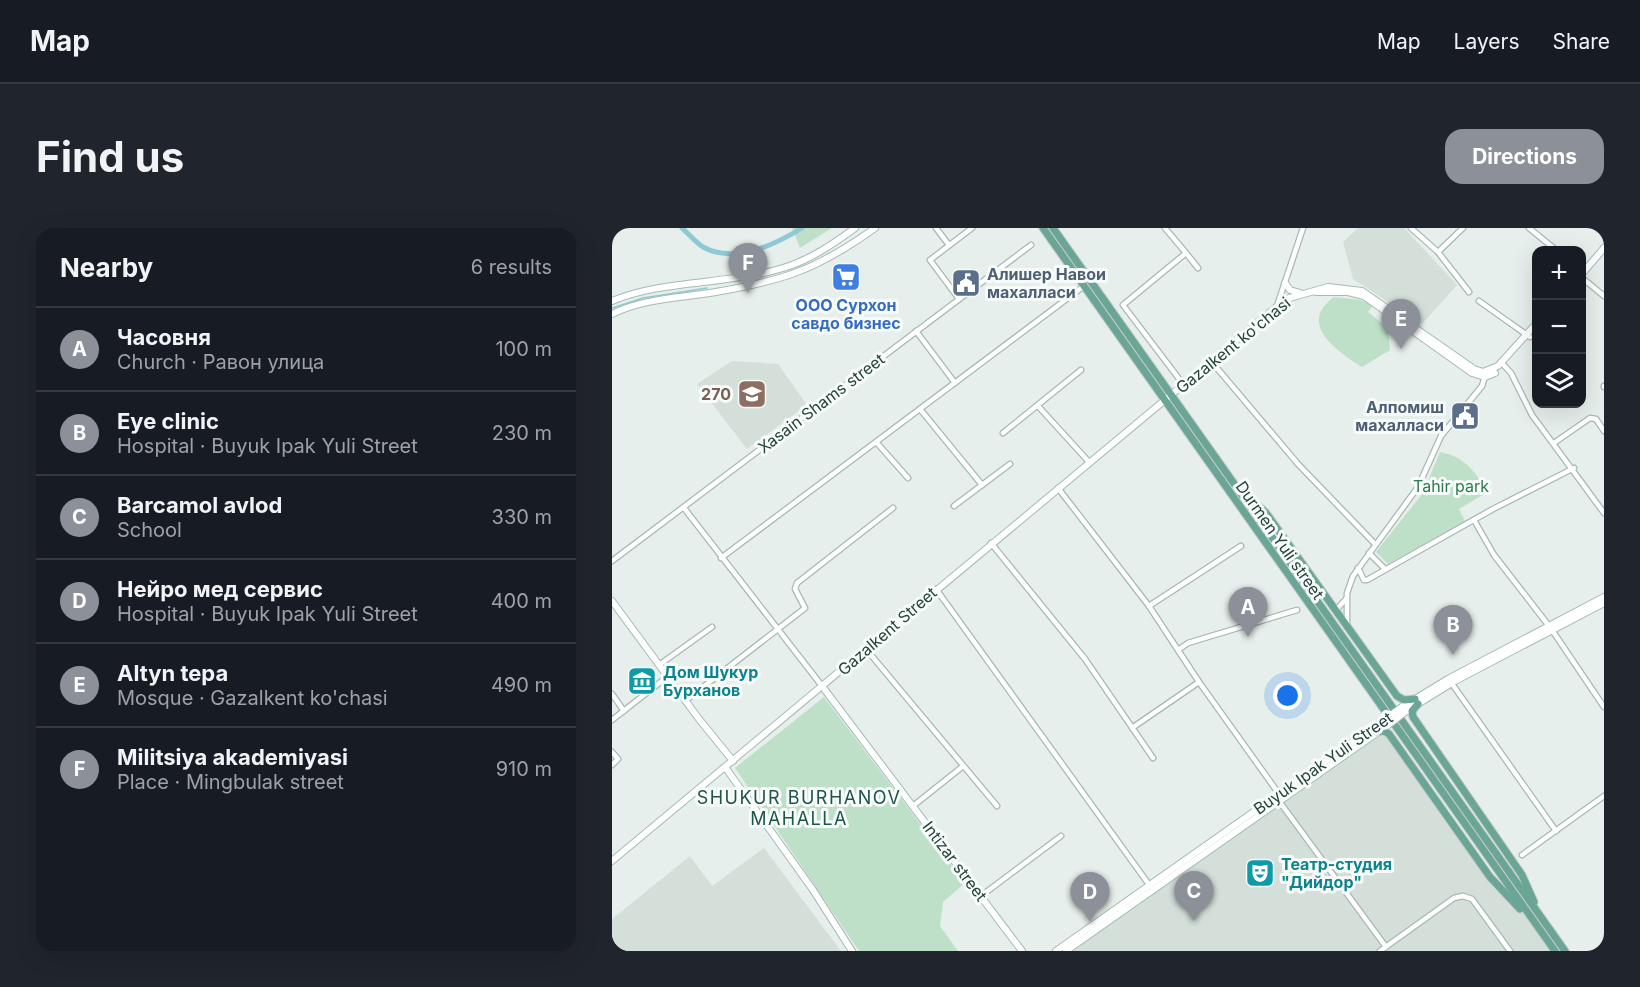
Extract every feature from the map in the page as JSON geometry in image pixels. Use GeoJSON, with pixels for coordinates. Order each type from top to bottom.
{"type":"FeatureCollection","features":[{"type":"Feature","properties":{"kind":"main road"},"geometry":{"type":"LineString","coordinates":[[612,301],[648,291],[714,282],[776,270],[802,261],[855,228]]}},
{"type":"Feature","properties":{"kind":"main road"},"geometry":{"type":"LineString","coordinates":[[612,314],[642,303],[716,292],[776,280],[806,271],[874,228]]}},
{"type":"Feature","properties":{"kind":"main road"},"geometry":{"type":"LineString","coordinates":[[1043,228],[1163,400],[1538,921]]}},
{"type":"Feature","properties":{"kind":"main road","name":"Durmen Yuli street"},"geometry":{"type":"LineString","coordinates":[[1053,228],[1236,486]]}},
{"type":"Feature","properties":{"kind":"main road"},"geometry":{"type":"LineString","coordinates":[[1586,269],[1604,246]]}},
{"type":"Feature","properties":{"kind":"main road"},"geometry":{"type":"LineString","coordinates":[[802,261],[806,271]]}},
{"type":"Feature","properties":{"kind":"main road"},"geometry":{"type":"LineString","coordinates":[[714,282],[716,292]]}},
{"type":"Feature","properties":{"kind":"main road"},"geometry":{"type":"LineString","coordinates":[[1285,283],[1293,291],[1304,293]]}},
{"type":"Feature","properties":{"kind":"main road","name":"Gazalkent ko'chasi"},"geometry":{"type":"LineString","coordinates":[[1163,400],[1277,306],[1289,297],[1304,293],[1343,292],[1360,295],[1406,323],[1472,373],[1485,375]]}},
{"type":"Feature","properties":{"kind":"main road"},"geometry":{"type":"LineString","coordinates":[[1528,336],[1532,330]]}},
{"type":"Feature","properties":{"kind":"main road"},"geometry":{"type":"LineString","coordinates":[[1485,375],[1502,364],[1532,332]]}},
{"type":"Feature","properties":{"kind":"main road","name":"Gazalkent Street"},"geometry":{"type":"LineString","coordinates":[[612,861],[1163,400]]}},
{"type":"Feature","properties":{"kind":"main road"},"geometry":{"type":"LineString","coordinates":[[1236,486],[1266,513],[1398,697],[1416,701],[1412,711],[1413,717],[1522,875],[1538,921]]}},
{"type":"Feature","properties":{"kind":"main road"},"geometry":{"type":"LineString","coordinates":[[1236,486],[1538,921],[1554,948],[1565,951]]}},
{"type":"Feature","properties":{"kind":"main road","name":"Buyuk Ipak Yuli Street"},"geometry":{"type":"LineString","coordinates":[[1066,951],[1151,888],[1416,701],[1604,597]]}},
{"type":"Feature","properties":{"kind":"main road"},"geometry":{"type":"LineString","coordinates":[[612,601],[667,677],[733,761]]}},
{"type":"Feature","properties":{"kind":"main road","name":"Buyuk Ipak Yuli Street"},"geometry":{"type":"LineString","coordinates":[[1550,628],[1604,603]]}},
{"type":"Feature","properties":{"kind":"main road","name":"Intizаr street"},"geometry":{"type":"LineString","coordinates":[[822,686],[1022,951]]}},
{"type":"Feature","properties":{"kind":"main road","name":"Buyuk Ipak Yuli Street"},"geometry":{"type":"LineString","coordinates":[[1279,798],[1376,732],[1386,722]]}},
{"type":"Feature","properties":{"kind":"main road"},"geometry":{"type":"LineString","coordinates":[[1376,732],[1384,731],[1389,734],[1490,877],[1538,921]]}},
{"type":"Feature","properties":{"kind":"main road"},"geometry":{"type":"LineString","coordinates":[[725,767],[813,890],[852,951]]}},
{"type":"Feature","properties":{"kind":"main road","name":"Buyuk Ipak Yuli Street"},"geometry":{"type":"LineString","coordinates":[[1056,951],[1151,888]]}},
{"type":"Feature","properties":{"kind":"street"},"geometry":{"type":"LineString","coordinates":[[936,228],[949,245]]}},
{"type":"Feature","properties":{"kind":"street"},"geometry":{"type":"LineString","coordinates":[[959,299],[930,260],[972,228]]}},
{"type":"Feature","properties":{"kind":"street"},"geometry":{"type":"LineString","coordinates":[[1166,228],[1198,268]]}},
{"type":"Feature","properties":{"kind":"street"},"geometry":{"type":"LineString","coordinates":[[1277,306],[1303,228]]}},
{"type":"Feature","properties":{"kind":"street"},"geometry":{"type":"LineString","coordinates":[[1411,228],[1438,252],[1469,292]]}},
{"type":"Feature","properties":{"kind":"street"},"geometry":{"type":"LineString","coordinates":[[1438,252],[1463,228]]}},
{"type":"Feature","properties":{"kind":"street"},"geometry":{"type":"LineString","coordinates":[[1528,228],[1551,246]]}},
{"type":"Feature","properties":{"kind":"street","name":"Xasain Shams street"},"geometry":{"type":"LineString","coordinates":[[612,561],[1031,245]]}},
{"type":"Feature","properties":{"kind":"street"},"geometry":{"type":"LineString","coordinates":[[1183,384],[1123,303],[1186,253]]}},
{"type":"Feature","properties":{"kind":"street"},"geometry":{"type":"LineString","coordinates":[[1586,278],[1604,296]]}},
{"type":"Feature","properties":{"kind":"street"},"geometry":{"type":"LineString","coordinates":[[721,558],[1084,286]]}},
{"type":"Feature","properties":{"kind":"street"},"geometry":{"type":"LineString","coordinates":[[1479,301],[1528,336]]}},
{"type":"Feature","properties":{"kind":"street"},"geometry":{"type":"LineString","coordinates":[[916,331],[955,383]]}},
{"type":"Feature","properties":{"kind":"street"},"geometry":{"type":"LineString","coordinates":[[1210,361],[1298,464],[1375,544]]}},
{"type":"Feature","properties":{"kind":"street"},"geometry":{"type":"LineString","coordinates":[[1502,364],[1511,373],[1532,415],[1574,468],[1604,513]]}},
{"type":"Feature","properties":{"kind":"street"},"geometry":{"type":"LineString","coordinates":[[1003,433],[1081,370]]}},
{"type":"Feature","properties":{"kind":"street"},"geometry":{"type":"LineString","coordinates":[[1336,610],[1347,596],[1358,568],[1418,487],[1441,436],[1482,386],[1485,375]]}},
{"type":"Feature","properties":{"kind":"street"},"geometry":{"type":"LineString","coordinates":[[1038,405],[1089,462]]}},
{"type":"Feature","properties":{"kind":"street"},"geometry":{"type":"LineString","coordinates":[[920,409],[982,485]]}},
{"type":"Feature","properties":{"kind":"street"},"geometry":{"type":"LineString","coordinates":[[1554,443],[1590,418],[1596,419],[1604,431]]}},
{"type":"Feature","properties":{"kind":"street"},"geometry":{"type":"LineString","coordinates":[[877,443],[908,478]]}},
{"type":"Feature","properties":{"kind":"street"},"geometry":{"type":"LineString","coordinates":[[954,506],[1010,464]]}},
{"type":"Feature","properties":{"kind":"street"},"geometry":{"type":"LineString","coordinates":[[1358,568],[1365,581],[1474,520],[1574,468]]}},
{"type":"Feature","properties":{"kind":"street"},"geometry":{"type":"LineString","coordinates":[[1058,488],[1149,606],[1279,798],[1386,946]]}},
{"type":"Feature","properties":{"kind":"street"},"geometry":{"type":"LineString","coordinates":[[684,508],[822,686]]}},
{"type":"Feature","properties":{"kind":"street"},"geometry":{"type":"LineString","coordinates":[[686,701],[805,608],[795,589],[797,583],[893,508]]}},
{"type":"Feature","properties":{"kind":"street"},"geometry":{"type":"LineString","coordinates":[[1474,520],[1494,555],[1550,628],[1604,707]]}},
{"type":"Feature","properties":{"kind":"street"},"geometry":{"type":"LineString","coordinates":[[991,543],[1085,659],[1153,758]]}},
{"type":"Feature","properties":{"kind":"street"},"geometry":{"type":"LineString","coordinates":[[1149,606],[1241,546]]}},
{"type":"Feature","properties":{"kind":"street"},"geometry":{"type":"LineString","coordinates":[[1369,553],[1385,569]]}},
{"type":"Feature","properties":{"kind":"street"},"geometry":{"type":"LineString","coordinates":[[936,589],[1151,888]]}},
{"type":"Feature","properties":{"kind":"street"},"geometry":{"type":"LineString","coordinates":[[1347,596],[1347,624]]}},
{"type":"Feature","properties":{"kind":"street"},"geometry":{"type":"LineString","coordinates":[[1178,650],[1188,643],[1297,610]]}},
{"type":"Feature","properties":{"kind":"street"},"geometry":{"type":"LineString","coordinates":[[659,665],[712,627]]}},
{"type":"Feature","properties":{"kind":"street"},"geometry":{"type":"LineString","coordinates":[[866,649],[962,767],[997,806]]}},
{"type":"Feature","properties":{"kind":"street"},"geometry":{"type":"LineString","coordinates":[[612,720],[667,677]]}},
{"type":"Feature","properties":{"kind":"street"},"geometry":{"type":"LineString","coordinates":[[1450,681],[1556,831]]}},
{"type":"Feature","properties":{"kind":"street"},"geometry":{"type":"LineString","coordinates":[[1132,728],[1199,682]]}},
{"type":"Feature","properties":{"kind":"street"},"geometry":{"type":"LineString","coordinates":[[612,694],[624,711]]}},
{"type":"Feature","properties":{"kind":"street"},"geometry":{"type":"LineString","coordinates":[[612,752],[618,759],[612,765]]}},
{"type":"Feature","properties":{"kind":"street"},"geometry":{"type":"LineString","coordinates":[[913,806],[962,767]]}},
{"type":"Feature","properties":{"kind":"street"},"geometry":{"type":"LineString","coordinates":[[1522,855],[1604,796]]}},
{"type":"Feature","properties":{"kind":"street"},"geometry":{"type":"LineString","coordinates":[[981,896],[1060,836]]}},
{"type":"Feature","properties":{"kind":"street"},"geometry":{"type":"LineString","coordinates":[[1380,951],[1454,898],[1463,896],[1474,901],[1510,951]]}},
{"type":"Feature","properties":{"kind":"shaded area"},"geometry":{"type":"Polygon","coordinates":[[[1358,228],[1404,228],[1457,285],[1422,324],[1353,279],[1343,242],[1358,228]]]}},
{"type":"Feature","properties":{"kind":"shaded area","name":"270"},"geometry":{"type":"Polygon","coordinates":[[[732,361],[778,364],[807,405],[747,449],[697,384],[732,361]]]}},
{"type":"Feature","properties":{"kind":"shaded area"},"geometry":{"type":"Polygon","coordinates":[[[1385,731],[1490,877],[1535,923],[1555,951],[1066,951],[1376,733],[1385,731]]]}},
{"type":"Feature","properties":{"kind":"shaded area"},"geometry":{"type":"Polygon","coordinates":[[[764,848],[841,951],[612,951],[612,919],[690,856],[712,886],[764,848]]]}},
{"type":"Feature","properties":{"kind":"green space"},"geometry":{"type":"Polygon","coordinates":[[[792,228],[832,228],[800,248],[792,228]]]}},
{"type":"Feature","properties":{"kind":"green space"},"geometry":{"type":"Polygon","coordinates":[[[1334,297],[1360,300],[1373,305],[1368,312],[1388,328],[1390,350],[1362,367],[1332,345],[1320,327],[1319,317],[1324,307],[1334,297]]]}},
{"type":"Feature","properties":{"kind":"green space","name":"Tahir park"},"geometry":{"type":"Polygon","coordinates":[[[1440,452],[1456,457],[1474,471],[1486,493],[1459,509],[1465,521],[1388,564],[1376,552],[1423,493],[1440,452]]]}},
{"type":"Feature","properties":{"kind":"green space"},"geometry":{"type":"Polygon","coordinates":[[[824,697],[965,883],[943,902],[940,926],[958,951],[859,951],[735,768],[824,697]]]}},
{"type":"Feature","properties":{"kind":"waterway"},"geometry":{"type":"LineString","coordinates":[[682,228],[703,247],[728,254],[767,246],[802,228]]}},
{"type":"Feature","properties":{"kind":"waterway"},"geometry":{"type":"LineString","coordinates":[[612,308],[643,298],[707,288]]}},
{"type":"Feature","properties":{"kind":"place","name":"ООО Сурхон савдо бизнес"},"geometry":{"type":"Point","coordinates":[846,277]}},
{"type":"Feature","properties":{"kind":"place","name":"Алишер Навои махалласи"},"geometry":{"type":"Point","coordinates":[966,283]}},
{"type":"Feature","properties":{"kind":"place","name":"Militsiya akademiyasi"},"geometry":{"type":"Point","coordinates":[748,293]}},
{"type":"Feature","properties":{"kind":"place","name":"Altyn tepa"},"geometry":{"type":"Point","coordinates":[1401,349]}},
{"type":"Feature","properties":{"kind":"place","name":"270"},"geometry":{"type":"Point","coordinates":[752,394]}},
{"type":"Feature","properties":{"kind":"place","name":"Алпомиш махалласи"},"geometry":{"type":"Point","coordinates":[1465,416]}},
{"type":"Feature","properties":{"kind":"place","name":"Часовня"},"geometry":{"type":"Point","coordinates":[1248,637]}},
{"type":"Feature","properties":{"kind":"place","name":"Eye clinic"},"geometry":{"type":"Point","coordinates":[1453,655]}},
{"type":"Feature","properties":{"kind":"place","name":"Дом Шукур Бурханов"},"geometry":{"type":"Point","coordinates":[642,681]}},
{"type":"Feature","properties":{"kind":"place","name":"Театр-студия \"Дийдор\""},"geometry":{"type":"Point","coordinates":[1260,873]}},
{"type":"Feature","properties":{"kind":"place","name":"Barcamol avlod"},"geometry":{"type":"Point","coordinates":[1194,921]}},
{"type":"Feature","properties":{"kind":"place","name":"Нейро мед сервис"},"geometry":{"type":"Point","coordinates":[1090,922]}},
{"type":"Feature","properties":{"kind":"district","name":"SHUKUR BURHANOV MAHALLA"},"geometry":{"type":"Point","coordinates":[799,808]}}]}
